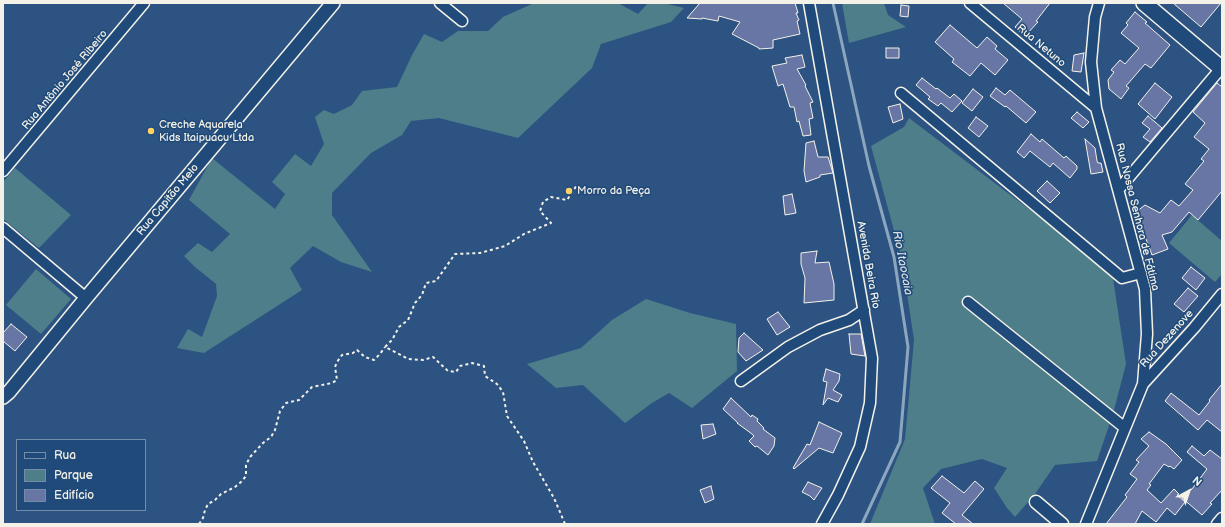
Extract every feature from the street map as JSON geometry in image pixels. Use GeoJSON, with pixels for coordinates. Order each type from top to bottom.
{"type":"FeatureCollection","features":[{"type":"Feature","properties":{"kind":"main road","name":"Rua Capitão Melo"},"geometry":{"type":"LineString","coordinates":[[3,397],[9,392],[333,3]]}},
{"type":"Feature","properties":{"kind":"main road"},"geometry":{"type":"LineString","coordinates":[[1144,3],[1222,68]]}},
{"type":"Feature","properties":{"kind":"street","name":"Rua Antônio José Ribeiro"},"geometry":{"type":"LineString","coordinates":[[3,172],[144,3]]}},
{"type":"Feature","properties":{"kind":"street"},"geometry":{"type":"LineString","coordinates":[[440,3],[462,21]]}},
{"type":"Feature","properties":{"kind":"street","name":"Avenida Beira Rio"},"geometry":{"type":"LineString","coordinates":[[809,3],[872,358],[870,403],[860,447],[838,495],[822,524]]}},
{"type":"Feature","properties":{"kind":"street","name":"Rua Netuno"},"geometry":{"type":"LineString","coordinates":[[970,3],[1096,108]]}},
{"type":"Feature","properties":{"kind":"street","name":"Rua Nossa Senhora de Fátima"},"geometry":{"type":"LineString","coordinates":[[1086,524],[1143,384],[1147,334],[1145,289],[1096,108],[1091,62],[1095,17],[1099,3]]}},
{"type":"Feature","properties":{"kind":"street"},"geometry":{"type":"LineString","coordinates":[[1118,189],[1222,68]]}},
{"type":"Feature","properties":{"kind":"street"},"geometry":{"type":"LineString","coordinates":[[901,94],[1122,278],[1141,273]]}},
{"type":"Feature","properties":{"kind":"street"},"geometry":{"type":"LineString","coordinates":[[3,228],[86,298]]}},
{"type":"Feature","properties":{"kind":"street","name":"Rua Dezenove"},"geometry":{"type":"LineString","coordinates":[[1143,384],[1194,328],[1222,294]]}},
{"type":"Feature","properties":{"kind":"street"},"geometry":{"type":"LineString","coordinates":[[968,302],[1125,428]]}},
{"type":"Feature","properties":{"kind":"street"},"geometry":{"type":"LineString","coordinates":[[740,380],[788,347],[820,330],[849,320],[864,310]]}},
{"type":"Feature","properties":{"kind":"street"},"geometry":{"type":"LineString","coordinates":[[1036,502],[1062,524]]}},
{"type":"Feature","properties":{"kind":"street"},"geometry":{"type":"LineString","coordinates":[[1217,524],[1222,518]]}},
{"type":"Feature","properties":{"kind":"path"},"geometry":{"type":"LineString","coordinates":[[199,524],[208,504],[221,494],[235,487],[246,476],[246,465],[250,457],[263,442],[271,437],[275,430],[280,411],[286,403],[299,400],[312,387],[332,383],[337,380],[335,367],[342,355],[353,353],[357,350],[365,357],[374,360],[392,340],[399,327],[408,320],[415,303],[422,295],[426,283],[436,281],[456,254],[480,253],[505,246],[524,234],[551,223],[540,211],[543,202],[550,196],[567,200],[577,185]]}},
{"type":"Feature","properties":{"kind":"path"},"geometry":{"type":"LineString","coordinates":[[385,347],[408,359],[423,360],[433,357],[448,371],[456,372],[460,366],[472,363],[484,366],[485,376],[497,384],[503,392],[507,416],[524,441],[533,462],[554,498],[565,524]]}},
{"type":"Feature","properties":{"kind":"green space"},"geometry":{"type":"Polygon","coordinates":[[[534,3],[618,3],[638,14],[648,3],[663,3],[684,8],[671,22],[601,44],[592,68],[518,138],[439,118],[411,121],[402,135],[371,153],[332,193],[332,215],[372,272],[341,262],[313,246],[290,268],[302,290],[204,353],[177,348],[188,329],[202,337],[217,296],[216,284],[184,256],[198,243],[212,252],[230,234],[189,200],[212,158],[275,209],[285,194],[272,182],[295,154],[311,166],[324,144],[315,117],[324,110],[334,114],[352,105],[362,91],[397,87],[424,34],[442,42],[458,31],[488,31],[503,17],[534,3]]]}},
{"type":"Feature","properties":{"kind":"green space"},"geometry":{"type":"Polygon","coordinates":[[[842,3],[884,3],[888,15],[906,27],[849,43],[842,3]]]}},
{"type":"Feature","properties":{"kind":"green space"},"geometry":{"type":"Polygon","coordinates":[[[909,118],[1112,272],[1126,364],[1113,414],[1097,461],[1055,465],[1035,494],[1015,517],[1007,508],[994,488],[1007,468],[982,459],[941,469],[923,488],[935,524],[870,524],[905,439],[914,340],[902,260],[871,146],[904,127],[909,118]]]}},
{"type":"Feature","properties":{"kind":"green space"},"geometry":{"type":"Polygon","coordinates":[[[15,168],[71,215],[39,248],[3,219],[3,182],[15,168]]]}},
{"type":"Feature","properties":{"kind":"green space"},"geometry":{"type":"Polygon","coordinates":[[[1192,215],[1222,241],[1222,274],[1215,282],[1169,243],[1192,215]]]}},
{"type":"Feature","properties":{"kind":"green space"},"geometry":{"type":"Polygon","coordinates":[[[36,269],[71,299],[41,334],[6,305],[36,269]]]}},
{"type":"Feature","properties":{"kind":"green space"},"geometry":{"type":"Polygon","coordinates":[[[646,299],[690,313],[736,324],[737,371],[692,408],[669,393],[652,403],[625,423],[583,385],[556,388],[527,364],[581,348],[612,320],[646,299]]]}},
{"type":"Feature","properties":{"kind":"building"},"geometry":{"type":"Polygon","coordinates":[[[700,3],[795,3],[798,13],[796,13],[799,20],[797,21],[800,34],[773,40],[773,48],[759,49],[732,34],[740,22],[719,16],[718,21],[702,18],[687,18],[700,3]]]}},
{"type":"Feature","properties":{"kind":"building"},"geometry":{"type":"Polygon","coordinates":[[[1003,3],[1050,3],[1036,21],[1038,22],[1025,36],[1015,27],[1022,19],[1003,3]]]}},
{"type":"Feature","properties":{"kind":"building"},"geometry":{"type":"Polygon","coordinates":[[[1173,3],[1221,3],[1201,27],[1173,3]]]}},
{"type":"Feature","properties":{"kind":"building"},"geometry":{"type":"Polygon","coordinates":[[[901,5],[909,6],[908,17],[900,16],[901,5]]]}},
{"type":"Feature","properties":{"kind":"building"},"geometry":{"type":"Polygon","coordinates":[[[1135,12],[1170,45],[1151,68],[1145,64],[1126,86],[1129,88],[1121,99],[1109,89],[1108,80],[1114,72],[1111,70],[1120,60],[1125,64],[1139,48],[1121,33],[1128,25],[1126,23],[1135,12]]]}},
{"type":"Feature","properties":{"kind":"building"},"geometry":{"type":"Polygon","coordinates":[[[950,25],[977,48],[987,37],[997,46],[995,49],[1008,60],[995,75],[981,63],[970,76],[952,62],[954,59],[935,42],[950,25]]]}},
{"type":"Feature","properties":{"kind":"building"},"geometry":{"type":"Polygon","coordinates":[[[886,48],[899,48],[899,58],[886,58],[886,48]]]}},
{"type":"Feature","properties":{"kind":"building"},"geometry":{"type":"Polygon","coordinates":[[[1084,53],[1081,72],[1072,71],[1074,55],[1084,53]]]}},
{"type":"Feature","properties":{"kind":"building"},"geometry":{"type":"Polygon","coordinates":[[[802,55],[805,67],[797,69],[813,102],[810,103],[813,118],[809,119],[811,135],[803,136],[799,121],[797,122],[794,107],[790,107],[783,84],[778,86],[772,66],[787,63],[785,58],[802,55]]]}},
{"type":"Feature","properties":{"kind":"building"},"geometry":{"type":"Polygon","coordinates":[[[922,78],[950,98],[954,94],[962,101],[952,112],[941,103],[938,106],[928,99],[930,97],[916,85],[922,78]]]}},
{"type":"Feature","properties":{"kind":"building"},"geometry":{"type":"Polygon","coordinates":[[[1155,83],[1172,97],[1155,119],[1138,104],[1155,83]]]}},
{"type":"Feature","properties":{"kind":"building"},"geometry":{"type":"Polygon","coordinates":[[[1217,83],[1222,87],[1222,191],[1198,220],[1189,212],[1172,232],[1162,235],[1168,249],[1152,255],[1146,239],[1141,240],[1136,212],[1145,205],[1160,213],[1171,200],[1179,206],[1193,190],[1185,184],[1204,161],[1201,159],[1209,149],[1194,137],[1205,123],[1193,112],[1217,83]]]}},
{"type":"Feature","properties":{"kind":"building"},"geometry":{"type":"Polygon","coordinates":[[[996,88],[1005,95],[1010,90],[1036,112],[1026,123],[1006,106],[1005,107],[990,96],[996,88]]]}},
{"type":"Feature","properties":{"kind":"building"},"geometry":{"type":"Polygon","coordinates":[[[973,89],[983,97],[972,111],[962,103],[973,89]]]}},
{"type":"Feature","properties":{"kind":"building"},"geometry":{"type":"Polygon","coordinates":[[[900,104],[903,119],[893,123],[888,107],[900,104]]]}},
{"type":"Feature","properties":{"kind":"building"},"geometry":{"type":"Polygon","coordinates":[[[1077,112],[1089,122],[1083,128],[1071,118],[1077,112]]]}},
{"type":"Feature","properties":{"kind":"building"},"geometry":{"type":"Polygon","coordinates":[[[1148,116],[1162,128],[1150,142],[1143,137],[1150,129],[1142,123],[1148,116]]]}},
{"type":"Feature","properties":{"kind":"building"},"geometry":{"type":"Polygon","coordinates":[[[976,117],[988,126],[979,137],[968,128],[976,117]]]}},
{"type":"Feature","properties":{"kind":"building"},"geometry":{"type":"Polygon","coordinates":[[[1031,134],[1040,142],[1042,139],[1064,158],[1066,156],[1077,166],[1077,169],[1070,178],[1053,163],[1050,167],[1030,151],[1024,158],[1017,152],[1031,134]]]}},
{"type":"Feature","properties":{"kind":"building"},"geometry":{"type":"Polygon","coordinates":[[[1085,139],[1095,148],[1097,161],[1098,163],[1101,163],[1103,172],[1091,174],[1085,139]]]}},
{"type":"Feature","properties":{"kind":"building"},"geometry":{"type":"Polygon","coordinates":[[[814,141],[818,157],[828,157],[833,173],[820,175],[820,177],[806,182],[804,171],[806,143],[814,141]]]}},
{"type":"Feature","properties":{"kind":"building"},"geometry":{"type":"Polygon","coordinates":[[[1047,181],[1060,193],[1050,203],[1037,191],[1047,181]]]}},
{"type":"Feature","properties":{"kind":"building"},"geometry":{"type":"Polygon","coordinates":[[[792,194],[796,213],[785,215],[783,196],[792,194]]]}},
{"type":"Feature","properties":{"kind":"building"},"geometry":{"type":"Polygon","coordinates":[[[817,251],[815,263],[829,262],[834,284],[834,300],[804,303],[805,278],[801,264],[801,253],[817,251]]]}},
{"type":"Feature","properties":{"kind":"building"},"geometry":{"type":"Polygon","coordinates":[[[1191,267],[1205,278],[1196,290],[1182,278],[1191,267]]]}},
{"type":"Feature","properties":{"kind":"building"},"geometry":{"type":"Polygon","coordinates":[[[1188,288],[1198,296],[1184,312],[1174,304],[1188,288]]]}},
{"type":"Feature","properties":{"kind":"building"},"geometry":{"type":"Polygon","coordinates":[[[778,312],[790,327],[777,335],[767,319],[778,312]]]}},
{"type":"Feature","properties":{"kind":"building"},"geometry":{"type":"Polygon","coordinates":[[[11,324],[27,337],[15,351],[3,341],[3,333],[11,324]]]}},
{"type":"Feature","properties":{"kind":"building"},"geometry":{"type":"Polygon","coordinates":[[[744,333],[763,350],[746,361],[738,352],[739,338],[744,333]]]}},
{"type":"Feature","properties":{"kind":"building"},"geometry":{"type":"Polygon","coordinates":[[[849,334],[861,334],[865,356],[851,354],[849,334]]]}},
{"type":"Feature","properties":{"kind":"building"},"geometry":{"type":"Polygon","coordinates":[[[826,369],[840,374],[839,381],[833,390],[842,395],[838,402],[828,398],[823,405],[827,382],[823,381],[826,369]]]}},
{"type":"Feature","properties":{"kind":"building"},"geometry":{"type":"Polygon","coordinates":[[[1222,384],[1222,432],[1207,420],[1198,430],[1165,401],[1171,393],[1199,415],[1222,384]]]}},
{"type":"Feature","properties":{"kind":"building"},"geometry":{"type":"Polygon","coordinates":[[[731,398],[751,417],[752,415],[758,419],[757,421],[764,428],[763,429],[775,438],[774,446],[768,455],[757,446],[755,447],[749,441],[754,436],[737,423],[723,409],[731,398]]]}},
{"type":"Feature","properties":{"kind":"building"},"geometry":{"type":"Polygon","coordinates":[[[819,422],[842,433],[833,453],[819,448],[794,469],[793,468],[807,444],[810,445],[819,422]]]}},
{"type":"Feature","properties":{"kind":"building"},"geometry":{"type":"Polygon","coordinates":[[[713,424],[716,434],[703,439],[701,425],[713,424]]]}},
{"type":"Feature","properties":{"kind":"building"},"geometry":{"type":"Polygon","coordinates":[[[1149,432],[1166,444],[1182,460],[1174,469],[1164,464],[1149,484],[1151,485],[1147,490],[1161,503],[1174,489],[1179,494],[1177,495],[1185,502],[1175,515],[1167,508],[1156,522],[1142,511],[1135,524],[1106,524],[1127,497],[1125,495],[1137,479],[1130,474],[1139,462],[1136,460],[1149,446],[1141,439],[1149,432]]]}},
{"type":"Feature","properties":{"kind":"building"},"geometry":{"type":"Polygon","coordinates":[[[1192,446],[1204,456],[1210,450],[1222,459],[1222,490],[1210,503],[1212,504],[1202,515],[1182,498],[1192,489],[1207,469],[1187,452],[1192,446]]]}},
{"type":"Feature","properties":{"kind":"building"},"geometry":{"type":"Polygon","coordinates":[[[942,476],[964,493],[975,481],[984,489],[962,515],[973,524],[956,524],[942,513],[950,503],[931,488],[942,476]]]}},
{"type":"Feature","properties":{"kind":"building"},"geometry":{"type":"Polygon","coordinates":[[[808,482],[822,488],[814,500],[802,492],[808,482]]]}},
{"type":"Feature","properties":{"kind":"building"},"geometry":{"type":"Polygon","coordinates":[[[711,486],[714,499],[705,503],[700,490],[711,486]]]}},
{"type":"Feature","properties":{"kind":"waterway","name":"Rio Itaocaia"},"geometry":{"type":"LineString","coordinates":[[833,3],[869,166],[894,257],[908,347],[900,442],[862,524]]}},
{"type":"Feature","properties":{"kind":"place","name":"Creche Aquarela Kids Itaipuacu Ltda"},"geometry":{"type":"Point","coordinates":[151,131]}},
{"type":"Feature","properties":{"kind":"place","name":"Morro da Peça"},"geometry":{"type":"Point","coordinates":[569,191]}}]}
